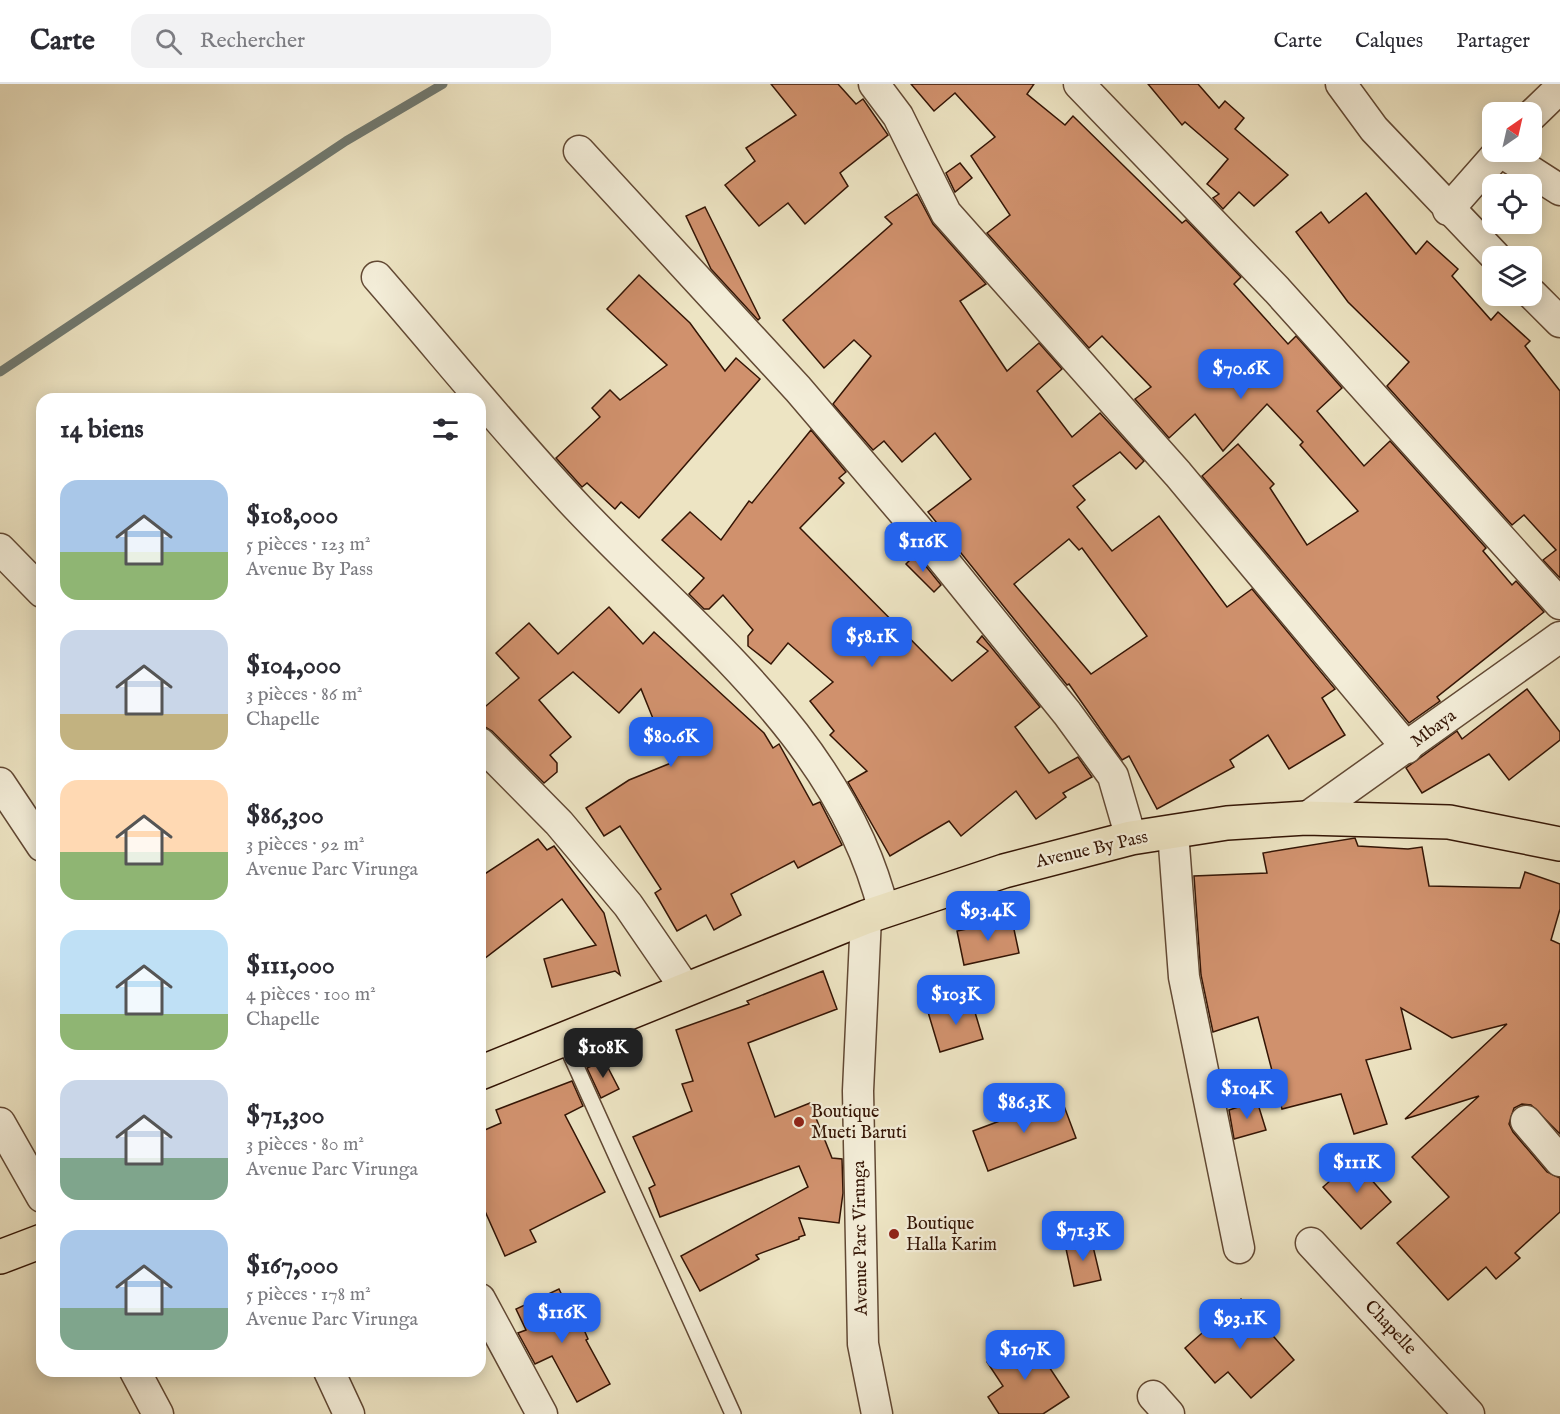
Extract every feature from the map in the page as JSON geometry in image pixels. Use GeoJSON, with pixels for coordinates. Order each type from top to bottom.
{"type":"FeatureCollection","features":[{"type":"Feature","properties":{"kind":"highway","name":"Avenue By Pass"},"geometry":{"type":"LineString","coordinates":[[486,1069],[564,1040],[686,988],[875,914],[1004,871],[1131,838],[1227,824],[1306,818],[1449,822],[1560,843]]}},
{"type":"Feature","properties":{"kind":"highway"},"geometry":{"type":"LineString","coordinates":[[0,1257],[36,1243]]}},
{"type":"Feature","properties":{"kind":"street"},"geometry":{"type":"LineString","coordinates":[[874,84],[898,116],[946,213],[1178,474],[1407,748]]}},
{"type":"Feature","properties":{"kind":"street"},"geometry":{"type":"LineString","coordinates":[[1079,84],[1277,290],[1560,604]]}},
{"type":"Feature","properties":{"kind":"street"},"geometry":{"type":"LineString","coordinates":[[1341,84],[1374,129],[1448,210],[1485,246]]}},
{"type":"Feature","properties":{"kind":"street"},"geometry":{"type":"LineString","coordinates":[[1542,105],[1560,88]]}},
{"type":"Feature","properties":{"kind":"street"},"geometry":{"type":"LineString","coordinates":[[579,151],[798,389],[927,540],[1067,713],[1113,776],[1131,838]]}},
{"type":"Feature","properties":{"kind":"street"},"geometry":{"type":"LineString","coordinates":[[1448,210],[1491,162]]}},
{"type":"Feature","properties":{"kind":"street"},"geometry":{"type":"LineString","coordinates":[[1516,162],[1560,190]]}},
{"type":"Feature","properties":{"kind":"street","name":"Avenue Parc Virunga"},"geometry":{"type":"LineString","coordinates":[[376,277],[477,393]]}},
{"type":"Feature","properties":{"kind":"street"},"geometry":{"type":"LineString","coordinates":[[1542,304],[1560,322]]}},
{"type":"Feature","properties":{"kind":"street","name":"Avenue Parc Virunga"},"geometry":{"type":"LineString","coordinates":[[486,403],[579,510],[672,599],[788,722],[842,804],[874,872],[875,914],[858,1091],[863,1344],[878,1414]]}},
{"type":"Feature","properties":{"kind":"street"},"geometry":{"type":"LineString","coordinates":[[0,549],[36,586]]}},
{"type":"Feature","properties":{"kind":"street","name":"Mbaya"},"geometry":{"type":"LineString","coordinates":[[1306,818],[1560,637]]}},
{"type":"Feature","properties":{"kind":"street"},"geometry":{"type":"LineString","coordinates":[[486,749],[559,822],[621,895],[686,988]]}},
{"type":"Feature","properties":{"kind":"street"},"geometry":{"type":"LineString","coordinates":[[0,783],[36,837]]}},
{"type":"Feature","properties":{"kind":"street"},"geometry":{"type":"LineString","coordinates":[[1173,832],[1184,977],[1239,1248]]}},
{"type":"Feature","properties":{"kind":"street"},"geometry":{"type":"LineString","coordinates":[[1526,1121],[1560,1161]]}},
{"type":"Feature","properties":{"kind":"street"},"geometry":{"type":"LineString","coordinates":[[0,1124],[36,1187]]}},
{"type":"Feature","properties":{"kind":"street","name":"Chapelle"},"geometry":{"type":"LineString","coordinates":[[1311,1243],[1469,1414]]}},
{"type":"Feature","properties":{"kind":"street"},"geometry":{"type":"LineString","coordinates":[[486,1310],[542,1414]]}},
{"type":"Feature","properties":{"kind":"street"},"geometry":{"type":"LineString","coordinates":[[138,1377],[158,1414]]}},
{"type":"Feature","properties":{"kind":"street"},"geometry":{"type":"LineString","coordinates":[[332,1377],[349,1414]]}},
{"type":"Feature","properties":{"kind":"lane"},"geometry":{"type":"LineString","coordinates":[[564,1040],[733,1414]]}},
{"type":"Feature","properties":{"kind":"building"},"geometry":{"type":"Polygon","coordinates":[[[771,84],[838,84],[856,104],[863,99],[888,135],[840,173],[848,186],[805,224],[788,203],[759,226],[725,185],[755,161],[746,148],[796,115],[771,84]]]}},
{"type":"Feature","properties":{"kind":"building"},"geometry":{"type":"Polygon","coordinates":[[[911,84],[1034,84],[1027,94],[1065,125],[1073,116],[1182,223],[1186,220],[1241,277],[1234,284],[1288,344],[1296,336],[1342,388],[1317,411],[1364,466],[1390,441],[1486,548],[1483,551],[1512,585],[1516,581],[1544,612],[1437,697],[1440,701],[1409,723],[1202,476],[1238,444],[1274,484],[1270,488],[1307,545],[1358,511],[1300,445],[1303,442],[1267,404],[1223,451],[1195,414],[1169,438],[1135,399],[1151,387],[1102,336],[1089,348],[987,233],[1010,215],[971,156],[995,137],[955,93],[934,111],[911,84]]]}},
{"type":"Feature","properties":{"kind":"building"},"geometry":{"type":"Polygon","coordinates":[[[1148,84],[1198,84],[1219,108],[1225,101],[1244,118],[1235,129],[1288,175],[1254,206],[1239,192],[1223,209],[1213,198],[1219,194],[1207,184],[1228,159],[1185,122],[1182,125],[1148,84]]]}},
{"type":"Feature","properties":{"kind":"building"},"geometry":{"type":"Polygon","coordinates":[[[960,163],[972,178],[955,192],[946,173],[960,163]]]}},
{"type":"Feature","properties":{"kind":"building"},"geometry":{"type":"Polygon","coordinates":[[[1366,193],[1416,254],[1427,241],[1458,269],[1452,276],[1491,320],[1498,312],[1530,341],[1525,346],[1560,391],[1560,578],[1543,560],[1556,550],[1524,515],[1512,525],[1387,386],[1409,362],[1348,302],[1296,232],[1321,212],[1329,223],[1366,193]]]}},
{"type":"Feature","properties":{"kind":"building"},"geometry":{"type":"Polygon","coordinates":[[[917,194],[933,224],[986,284],[960,301],[1007,371],[1039,343],[1062,369],[1037,391],[1072,437],[1100,413],[1144,461],[1136,469],[1120,452],[1073,486],[1085,500],[1077,507],[1112,551],[1159,516],[1227,607],[1252,589],[1335,689],[1322,698],[1345,735],[1289,769],[1268,735],[1230,760],[1234,767],[1157,809],[1129,756],[1122,760],[1069,684],[1067,685],[928,512],[971,479],[935,433],[902,462],[884,441],[873,450],[833,404],[871,356],[854,340],[824,368],[783,320],[892,224],[885,217],[917,194]],[[1069,539],[1014,584],[1091,674],[1147,636],[1082,548],[1079,550],[1069,539]]]}},
{"type":"Feature","properties":{"kind":"building"},"geometry":{"type":"Polygon","coordinates":[[[705,207],[760,318],[758,320],[711,269],[686,216],[705,207]]]}},
{"type":"Feature","properties":{"kind":"building"},"geometry":{"type":"Polygon","coordinates":[[[639,275],[690,323],[725,371],[736,358],[760,379],[639,518],[621,502],[615,509],[587,483],[582,487],[556,458],[600,417],[592,408],[610,390],[620,400],[667,365],[607,309],[639,275]]]}},
{"type":"Feature","properties":{"kind":"building"},"geometry":{"type":"Polygon","coordinates":[[[811,430],[846,472],[839,478],[844,483],[800,528],[952,681],[988,651],[977,642],[982,636],[1040,707],[1015,727],[1049,773],[1078,757],[1092,777],[1063,793],[1066,797],[1036,819],[1016,791],[961,836],[949,821],[890,856],[848,782],[867,771],[830,735],[834,731],[810,701],[833,682],[788,643],[771,664],[748,646],[748,636],[753,630],[723,595],[709,609],[704,609],[689,594],[704,578],[662,540],[690,512],[721,540],[749,501],[752,503],[811,430]]]}},
{"type":"Feature","properties":{"kind":"building"},"geometry":{"type":"Polygon","coordinates":[[[916,554],[941,585],[934,592],[906,564],[916,554]]]}},
{"type":"Feature","properties":{"kind":"building"},"geometry":{"type":"Polygon","coordinates":[[[609,607],[643,644],[654,632],[764,733],[773,748],[779,744],[813,805],[820,802],[842,845],[798,868],[794,861],[731,894],[741,915],[714,930],[706,915],[677,931],[655,893],[661,889],[620,826],[604,836],[586,808],[629,780],[671,763],[641,689],[619,713],[573,672],[539,700],[571,737],[550,755],[557,763],[557,772],[544,783],[486,728],[486,706],[519,678],[496,653],[529,623],[558,654],[609,607]]]}},
{"type":"Feature","properties":{"kind":"building"},"geometry":{"type":"Polygon","coordinates":[[[1527,689],[1560,732],[1560,740],[1509,780],[1489,754],[1422,793],[1406,768],[1457,731],[1462,739],[1527,689]]]}},
{"type":"Feature","properties":{"kind":"building"},"geometry":{"type":"Polygon","coordinates":[[[1355,838],[1358,846],[1408,849],[1422,847],[1429,886],[1520,888],[1525,872],[1560,884],[1560,909],[1551,940],[1560,944],[1560,1134],[1531,1105],[1522,1104],[1514,1108],[1509,1124],[1513,1132],[1547,1172],[1560,1178],[1560,1212],[1515,1253],[1520,1258],[1496,1279],[1486,1267],[1448,1300],[1397,1243],[1449,1197],[1412,1157],[1479,1096],[1405,1119],[1507,1024],[1452,1038],[1401,1008],[1411,1049],[1366,1060],[1387,1124],[1354,1134],[1341,1094],[1282,1109],[1258,1017],[1213,1032],[1201,975],[1194,876],[1267,873],[1263,853],[1355,838]]]}},
{"type":"Feature","properties":{"kind":"building"},"geometry":{"type":"Polygon","coordinates":[[[538,839],[547,850],[554,846],[604,913],[620,975],[615,971],[552,987],[544,959],[596,945],[562,899],[486,957],[486,873],[538,839]]]}},
{"type":"Feature","properties":{"kind":"building"},"geometry":{"type":"Polygon","coordinates":[[[1012,920],[1019,953],[964,965],[957,931],[1012,920]]]}},
{"type":"Feature","properties":{"kind":"building"},"geometry":{"type":"Polygon","coordinates":[[[823,971],[837,1009],[748,1043],[775,1117],[810,1103],[832,1158],[842,1159],[843,1193],[839,1223],[799,1218],[805,1235],[756,1255],[759,1259],[700,1291],[681,1256],[808,1187],[799,1166],[660,1217],[649,1188],[655,1185],[633,1137],[692,1111],[682,1084],[693,1081],[676,1030],[749,1004],[747,1001],[823,971]]]}},
{"type":"Feature","properties":{"kind":"building"},"geometry":{"type":"Polygon","coordinates":[[[971,999],[983,1039],[940,1052],[928,1012],[971,999]]]}},
{"type":"Feature","properties":{"kind":"building"},"geometry":{"type":"Polygon","coordinates":[[[604,1060],[619,1089],[601,1098],[587,1068],[604,1060]]]}},
{"type":"Feature","properties":{"kind":"building"},"geometry":{"type":"Polygon","coordinates":[[[572,1081],[583,1106],[565,1115],[605,1192],[530,1230],[536,1242],[505,1256],[486,1213],[486,1129],[501,1123],[496,1110],[572,1081]]]}},
{"type":"Feature","properties":{"kind":"building"},"geometry":{"type":"Polygon","coordinates":[[[1061,1098],[1076,1138],[988,1171],[973,1131],[1061,1098]]]}},
{"type":"Feature","properties":{"kind":"building"},"geometry":{"type":"Polygon","coordinates":[[[1257,1101],[1266,1130],[1234,1139],[1229,1110],[1257,1101]]]}},
{"type":"Feature","properties":{"kind":"building"},"geometry":{"type":"Polygon","coordinates":[[[1354,1160],[1391,1202],[1361,1229],[1323,1187],[1354,1160]]]}},
{"type":"Feature","properties":{"kind":"building"},"geometry":{"type":"Polygon","coordinates":[[[1091,1238],[1101,1280],[1074,1286],[1065,1244],[1091,1238]]]}},
{"type":"Feature","properties":{"kind":"building"},"geometry":{"type":"Polygon","coordinates":[[[559,1289],[572,1316],[578,1316],[588,1339],[586,1340],[610,1384],[577,1402],[552,1356],[535,1364],[518,1333],[526,1330],[516,1309],[559,1289]]]}},
{"type":"Feature","properties":{"kind":"building"},"geometry":{"type":"Polygon","coordinates":[[[1241,1299],[1294,1360],[1251,1398],[1228,1372],[1215,1383],[1185,1348],[1241,1299]]]}},
{"type":"Feature","properties":{"kind":"building"},"geometry":{"type":"Polygon","coordinates":[[[1028,1335],[1069,1397],[1043,1414],[999,1414],[988,1397],[1003,1386],[987,1362],[1028,1335]]]}},
{"type":"Feature","properties":{"kind":"waterway"},"geometry":{"type":"LineString","coordinates":[[0,372],[346,141],[443,84]]}},
{"type":"Feature","properties":{"kind":"place","name":"Boutique Mueti Baruti"},"geometry":{"type":"Point","coordinates":[799,1122]}},
{"type":"Feature","properties":{"kind":"place","name":"Boutique Halla Karim"},"geometry":{"type":"Point","coordinates":[894,1234]}}]}
